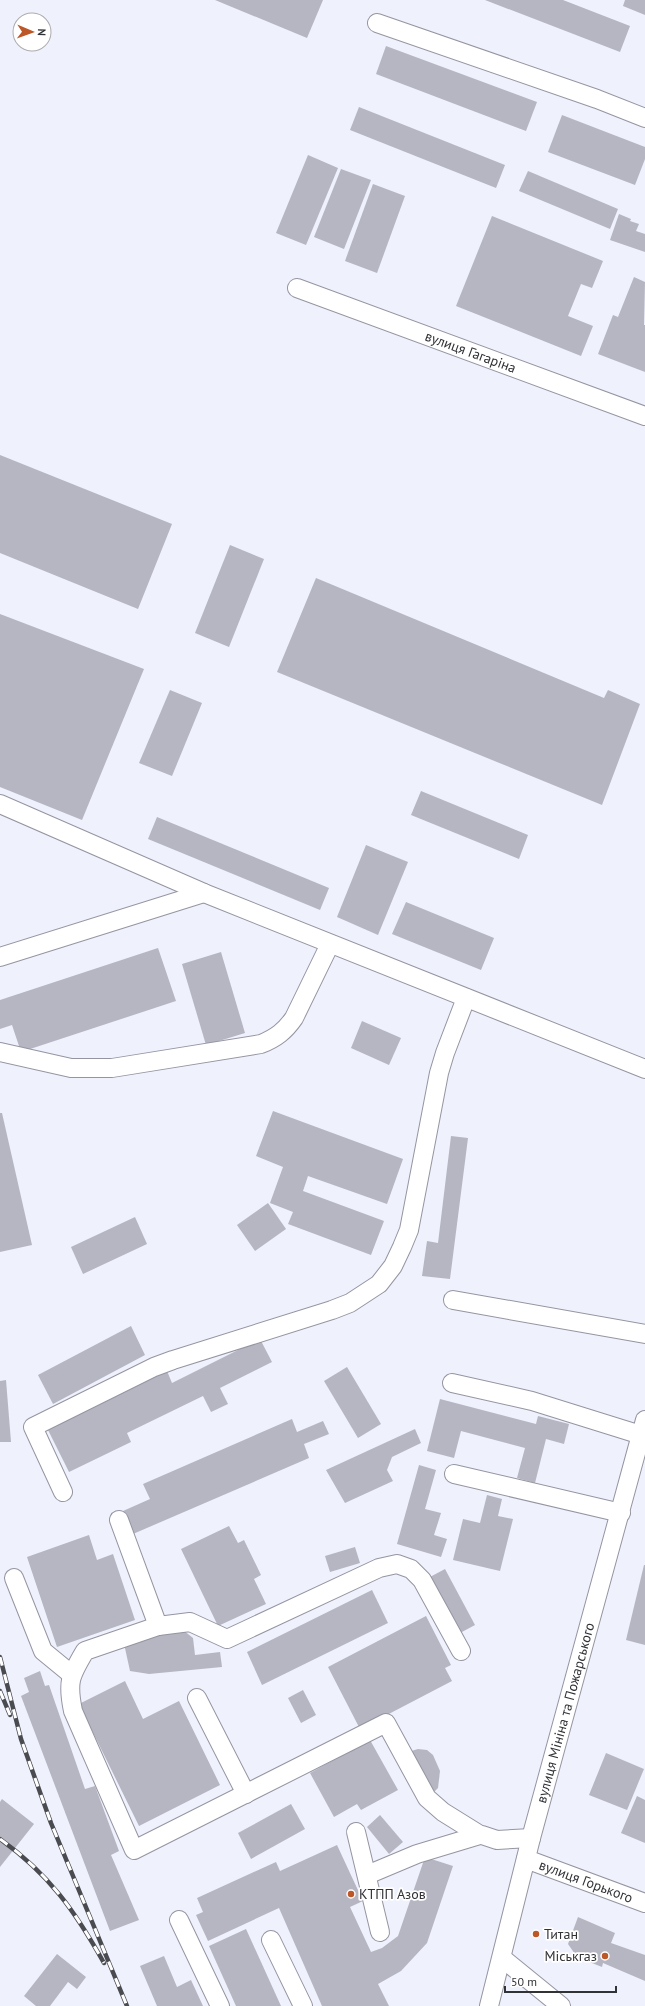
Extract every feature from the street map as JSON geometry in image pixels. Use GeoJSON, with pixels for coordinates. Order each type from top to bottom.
{"type":"FeatureCollection","features":[{"type":"Feature","properties":{"kind":"street"},"geometry":{"type":"LineString","coordinates":[[377,23],[597,99],[645,118]]}},
{"type":"Feature","properties":{"kind":"street","name":"вулиця Гагаріна"},"geometry":{"type":"LineString","coordinates":[[297,288],[645,416]]}},
{"type":"Feature","properties":{"kind":"street"},"geometry":{"type":"LineString","coordinates":[[0,804],[204,893],[645,1070]]}},
{"type":"Feature","properties":{"kind":"street"},"geometry":{"type":"LineString","coordinates":[[0,957],[204,893]]}},
{"type":"Feature","properties":{"kind":"street"},"geometry":{"type":"LineString","coordinates":[[0,1052],[71,1068],[112,1068],[261,1044],[275,1038],[286,1029],[294,1018],[330,944]]}},
{"type":"Feature","properties":{"kind":"street"},"geometry":{"type":"LineString","coordinates":[[63,1492],[33,1427],[154,1367],[332,1310],[350,1303],[379,1284],[393,1266],[409,1230],[439,1073],[444,1053],[466,998]]}},
{"type":"Feature","properties":{"kind":"street"},"geometry":{"type":"LineString","coordinates":[[454,1300],[645,1334]]}},
{"type":"Feature","properties":{"kind":"street"},"geometry":{"type":"LineString","coordinates":[[452,1383],[643,1428]]}},
{"type":"Feature","properties":{"kind":"street","name":"вулиця Мініна та Пожарського"},"geometry":{"type":"LineString","coordinates":[[489,2006],[531,1838],[643,1428]]}},
{"type":"Feature","properties":{"kind":"street"},"geometry":{"type":"LineString","coordinates":[[454,1474],[621,1513]]}},
{"type":"Feature","properties":{"kind":"street"},"geometry":{"type":"LineString","coordinates":[[119,1520],[158,1626]]}},
{"type":"Feature","properties":{"kind":"street"},"geometry":{"type":"LineString","coordinates":[[461,1651],[422,1580],[411,1569],[397,1564],[379,1568],[228,1639],[190,1622],[158,1626],[85,1651],[71,1674],[69,1692],[73,1711],[134,1850],[386,1723],[427,1798],[443,1812],[480,1835]]}},
{"type":"Feature","properties":{"kind":"street"},"geometry":{"type":"LineString","coordinates":[[14,1578],[43,1650],[71,1674]]}},
{"type":"Feature","properties":{"kind":"street"},"geometry":{"type":"LineString","coordinates":[[197,1698],[246,1794]]}},
{"type":"Feature","properties":{"kind":"street"},"geometry":{"type":"LineString","coordinates":[[356,1832],[380,1932]]}},
{"type":"Feature","properties":{"kind":"street"},"geometry":{"type":"LineString","coordinates":[[367,1875],[417,1854],[482,1834],[497,1840],[531,1838]]}},
{"type":"Feature","properties":{"kind":"street","name":"вулиця Горького"},"geometry":{"type":"LineString","coordinates":[[526,1859],[645,1903]]}},
{"type":"Feature","properties":{"kind":"street"},"geometry":{"type":"LineString","coordinates":[[179,1920],[220,2006]]}},
{"type":"Feature","properties":{"kind":"street"},"geometry":{"type":"LineString","coordinates":[[271,1940],[303,2006]]}},
{"type":"Feature","properties":{"kind":"street"},"geometry":{"type":"LineString","coordinates":[[502,1958],[561,2006]]}},
{"type":"Feature","properties":{"kind":"building"},"geometry":{"type":"Polygon","coordinates":[[[215,0],[323,0],[307,38],[215,0]]]}},
{"type":"Feature","properties":{"kind":"building"},"geometry":{"type":"Polygon","coordinates":[[[485,0],[563,0],[630,26],[620,52],[485,0]]]}},
{"type":"Feature","properties":{"kind":"building"},"geometry":{"type":"Polygon","coordinates":[[[625,0],[645,0],[645,15],[623,6],[625,0]]]}},
{"type":"Feature","properties":{"kind":"building"},"geometry":{"type":"Polygon","coordinates":[[[386,46],[537,102],[526,131],[376,74],[386,46]]]}},
{"type":"Feature","properties":{"kind":"building"},"geometry":{"type":"Polygon","coordinates":[[[359,107],[505,165],[496,188],[350,130],[359,107]]]}},
{"type":"Feature","properties":{"kind":"building"},"geometry":{"type":"Polygon","coordinates":[[[562,115],[645,147],[645,159],[635,185],[548,152],[562,115]]]}},
{"type":"Feature","properties":{"kind":"building"},"geometry":{"type":"Polygon","coordinates":[[[308,155],[338,168],[306,245],[276,233],[308,155]]]}},
{"type":"Feature","properties":{"kind":"building"},"geometry":{"type":"Polygon","coordinates":[[[341,169],[371,180],[344,249],[314,237],[341,169]]]}},
{"type":"Feature","properties":{"kind":"building"},"geometry":{"type":"Polygon","coordinates":[[[528,171],[618,209],[610,229],[519,191],[528,171]]]}},
{"type":"Feature","properties":{"kind":"building"},"geometry":{"type":"Polygon","coordinates":[[[373,184],[405,196],[377,273],[345,261],[373,184]]]}},
{"type":"Feature","properties":{"kind":"building"},"geometry":{"type":"Polygon","coordinates":[[[619,214],[631,219],[630,221],[639,224],[636,231],[645,234],[645,252],[610,240],[619,214]]]}},
{"type":"Feature","properties":{"kind":"building"},"geometry":{"type":"Polygon","coordinates":[[[492,216],[603,261],[592,288],[581,284],[568,316],[593,326],[581,356],[456,306],[492,216]]]}},
{"type":"Feature","properties":{"kind":"building"},"geometry":{"type":"Polygon","coordinates":[[[634,277],[645,282],[645,372],[598,354],[613,315],[618,317],[634,277]]]}},
{"type":"Feature","properties":{"kind":"building"},"geometry":{"type":"Polygon","coordinates":[[[0,455],[172,524],[138,609],[0,553],[0,455]]]}},
{"type":"Feature","properties":{"kind":"building"},"geometry":{"type":"Polygon","coordinates":[[[230,545],[264,559],[229,647],[195,633],[230,545]]]}},
{"type":"Feature","properties":{"kind":"building"},"geometry":{"type":"Polygon","coordinates":[[[316,578],[604,698],[608,690],[640,704],[602,805],[277,672],[316,578]]]}},
{"type":"Feature","properties":{"kind":"building"},"geometry":{"type":"Polygon","coordinates":[[[0,614],[144,669],[82,820],[0,787],[0,614]]]}},
{"type":"Feature","properties":{"kind":"building"},"geometry":{"type":"Polygon","coordinates":[[[170,690],[202,703],[172,776],[139,763],[170,690]]]}},
{"type":"Feature","properties":{"kind":"building"},"geometry":{"type":"Polygon","coordinates":[[[421,791],[528,835],[519,859],[411,815],[421,791]]]}},
{"type":"Feature","properties":{"kind":"building"},"geometry":{"type":"Polygon","coordinates":[[[157,817],[329,888],[320,910],[148,839],[157,817]]]}},
{"type":"Feature","properties":{"kind":"building"},"geometry":{"type":"Polygon","coordinates":[[[366,845],[408,862],[378,935],[337,917],[366,845]]]}},
{"type":"Feature","properties":{"kind":"building"},"geometry":{"type":"Polygon","coordinates":[[[406,902],[494,938],[481,970],[392,934],[406,902]]]}},
{"type":"Feature","properties":{"kind":"building"},"geometry":{"type":"Polygon","coordinates":[[[158,948],[176,1001],[21,1052],[12,1025],[0,1029],[0,1000],[158,948]]]}},
{"type":"Feature","properties":{"kind":"building"},"geometry":{"type":"Polygon","coordinates":[[[221,952],[245,1033],[206,1045],[182,964],[221,952]]]}},
{"type":"Feature","properties":{"kind":"building"},"geometry":{"type":"Polygon","coordinates":[[[362,1021],[401,1038],[389,1065],[351,1048],[362,1021]]]}},
{"type":"Feature","properties":{"kind":"building"},"geometry":{"type":"Polygon","coordinates":[[[273,1111],[403,1159],[387,1204],[308,1176],[303,1191],[384,1221],[371,1255],[288,1224],[293,1212],[270,1203],[283,1167],[256,1156],[273,1111]]]}},
{"type":"Feature","properties":{"kind":"building"},"geometry":{"type":"Polygon","coordinates":[[[0,1113],[2,1113],[32,1245],[0,1252],[0,1113]]]}},
{"type":"Feature","properties":{"kind":"building"},"geometry":{"type":"Polygon","coordinates":[[[451,1136],[468,1138],[450,1279],[422,1276],[427,1241],[438,1243],[451,1136]]]}},
{"type":"Feature","properties":{"kind":"building"},"geometry":{"type":"Polygon","coordinates":[[[268,1203],[286,1229],[255,1251],[237,1225],[268,1203]]]}},
{"type":"Feature","properties":{"kind":"building"},"geometry":{"type":"Polygon","coordinates":[[[135,1217],[147,1244],[83,1274],[71,1247],[135,1217]]]}},
{"type":"Feature","properties":{"kind":"building"},"geometry":{"type":"Polygon","coordinates":[[[131,1326],[145,1355],[53,1404],[38,1375],[131,1326]]]}},
{"type":"Feature","properties":{"kind":"building"},"geometry":{"type":"Polygon","coordinates":[[[260,1339],[272,1362],[220,1388],[228,1404],[211,1412],[203,1396],[127,1433],[131,1442],[69,1472],[48,1430],[167,1371],[172,1383],[260,1339]]]}},
{"type":"Feature","properties":{"kind":"building"},"geometry":{"type":"Polygon","coordinates":[[[347,1367],[381,1424],[358,1438],[324,1381],[347,1367]]]}},
{"type":"Feature","properties":{"kind":"building"},"geometry":{"type":"Polygon","coordinates":[[[6,1380],[11,1442],[0,1442],[0,1381],[6,1380]]]}},
{"type":"Feature","properties":{"kind":"building"},"geometry":{"type":"Polygon","coordinates":[[[440,1399],[536,1424],[538,1416],[569,1424],[564,1444],[546,1439],[535,1483],[517,1478],[525,1448],[461,1431],[454,1458],[427,1451],[440,1399]]]}},
{"type":"Feature","properties":{"kind":"building"},"geometry":{"type":"Polygon","coordinates":[[[292,1419],[297,1432],[323,1421],[329,1434],[304,1444],[309,1458],[133,1534],[123,1511],[150,1499],[143,1484],[292,1419]]]}},
{"type":"Feature","properties":{"kind":"building"},"geometry":{"type":"Polygon","coordinates":[[[415,1429],[421,1443],[392,1457],[387,1470],[393,1481],[345,1503],[326,1470],[415,1429]]]}},
{"type":"Feature","properties":{"kind":"building"},"geometry":{"type":"Polygon","coordinates":[[[419,1465],[436,1470],[425,1509],[441,1513],[434,1535],[447,1539],[441,1557],[397,1544],[419,1465]]]}},
{"type":"Feature","properties":{"kind":"building"},"geometry":{"type":"Polygon","coordinates":[[[487,1495],[502,1499],[498,1516],[513,1519],[500,1571],[453,1560],[463,1519],[480,1523],[487,1495]]]}},
{"type":"Feature","properties":{"kind":"building"},"geometry":{"type":"Polygon","coordinates":[[[229,1526],[238,1543],[244,1540],[261,1575],[254,1579],[266,1604],[218,1626],[181,1549],[229,1526]]]}},
{"type":"Feature","properties":{"kind":"building"},"geometry":{"type":"Polygon","coordinates":[[[89,1535],[97,1560],[113,1554],[135,1620],[57,1647],[27,1557],[89,1535]]]}},
{"type":"Feature","properties":{"kind":"building"},"geometry":{"type":"Polygon","coordinates":[[[355,1547],[360,1563],[330,1572],[325,1556],[355,1547]]]}},
{"type":"Feature","properties":{"kind":"building"},"geometry":{"type":"Polygon","coordinates":[[[645,1565],[645,1645],[626,1640],[645,1565]]]}},
{"type":"Feature","properties":{"kind":"building"},"geometry":{"type":"Polygon","coordinates":[[[445,1569],[475,1625],[460,1633],[430,1577],[445,1569]]]}},
{"type":"Feature","properties":{"kind":"building"},"geometry":{"type":"Polygon","coordinates":[[[372,1590],[388,1623],[262,1685],[247,1652],[372,1590]]]}},
{"type":"Feature","properties":{"kind":"building"},"geometry":{"type":"Polygon","coordinates":[[[426,1616],[451,1665],[445,1668],[452,1681],[360,1729],[328,1667],[426,1616]]]}},
{"type":"Feature","properties":{"kind":"building"},"geometry":{"type":"Polygon","coordinates":[[[178,1626],[193,1638],[195,1655],[220,1652],[222,1667],[149,1674],[130,1671],[123,1639],[178,1626]]]}},
{"type":"Feature","properties":{"kind":"building"},"geometry":{"type":"Polygon","coordinates":[[[40,1671],[45,1686],[49,1685],[85,1789],[95,1786],[119,1851],[111,1855],[139,1920],[110,1931],[21,1696],[29,1692],[24,1678],[40,1671]]]}},
{"type":"Feature","properties":{"kind":"building"},"geometry":{"type":"Polygon","coordinates":[[[125,1681],[143,1719],[179,1701],[220,1785],[139,1826],[79,1704],[125,1681]]]}},
{"type":"Feature","properties":{"kind":"building"},"geometry":{"type":"Polygon","coordinates":[[[303,1690],[316,1715],[301,1723],[288,1698],[303,1690]]]}},
{"type":"Feature","properties":{"kind":"building"},"geometry":{"type":"Polygon","coordinates":[[[370,1740],[398,1790],[361,1810],[357,1804],[334,1817],[310,1773],[370,1740]]]}},
{"type":"Feature","properties":{"kind":"building"},"geometry":{"type":"Polygon","coordinates":[[[418,1749],[427,1750],[433,1755],[440,1771],[438,1788],[432,1794],[408,1752],[418,1749]]]}},
{"type":"Feature","properties":{"kind":"building"},"geometry":{"type":"Polygon","coordinates":[[[606,1753],[644,1769],[627,1810],[589,1795],[606,1753]]]}},
{"type":"Feature","properties":{"kind":"building"},"geometry":{"type":"Polygon","coordinates":[[[637,1796],[645,1800],[645,1843],[621,1833],[637,1796]]]}},
{"type":"Feature","properties":{"kind":"building"},"geometry":{"type":"Polygon","coordinates":[[[2,1799],[34,1824],[0,1867],[0,1802],[2,1799]]]}},
{"type":"Feature","properties":{"kind":"building"},"geometry":{"type":"Polygon","coordinates":[[[291,1804],[305,1829],[251,1859],[238,1833],[291,1804]]]}},
{"type":"Feature","properties":{"kind":"building"},"geometry":{"type":"Polygon","coordinates":[[[380,1815],[403,1842],[389,1854],[367,1827],[380,1815]]]}},
{"type":"Feature","properties":{"kind":"building"},"geometry":{"type":"Polygon","coordinates":[[[337,1845],[363,1901],[350,1907],[371,1952],[382,1948],[398,1936],[425,1857],[453,1866],[427,1943],[401,1971],[378,1984],[389,2006],[322,2006],[279,1908],[208,1941],[196,1915],[203,1912],[197,1898],[276,1862],[280,1871],[337,1845]]]}},
{"type":"Feature","properties":{"kind":"building"},"geometry":{"type":"Polygon","coordinates":[[[578,1917],[615,1933],[611,1943],[645,1955],[645,1981],[603,1963],[602,1967],[577,1957],[568,1944],[578,1917]]]}},
{"type":"Feature","properties":{"kind":"building"},"geometry":{"type":"Polygon","coordinates":[[[246,1929],[281,2006],[236,2006],[209,1946],[246,1929]]]}},
{"type":"Feature","properties":{"kind":"building"},"geometry":{"type":"Polygon","coordinates":[[[57,1954],[86,1977],[77,1989],[68,1982],[50,2006],[36,2006],[24,1996],[57,1954]]]}},
{"type":"Feature","properties":{"kind":"building"},"geometry":{"type":"Polygon","coordinates":[[[164,1956],[177,1987],[191,1980],[203,2006],[157,2006],[140,1966],[164,1956]]]}},
{"type":"Feature","properties":{"kind":"railway"},"geometry":{"type":"LineString","coordinates":[[0,1657],[21,1739],[51,1823],[127,2006]]}},
{"type":"Feature","properties":{"kind":"railway"},"geometry":{"type":"LineString","coordinates":[[0,1691],[10,1715]]}},
{"type":"Feature","properties":{"kind":"railway"},"geometry":{"type":"LineString","coordinates":[[0,1839],[33,1866],[60,1895],[104,1963]]}},
{"type":"Feature","properties":{"kind":"place","name":"КТПП Азов"},"geometry":{"type":"Point","coordinates":[351,1894]}},
{"type":"Feature","properties":{"kind":"place","name":"Титан"},"geometry":{"type":"Point","coordinates":[536,1934]}},
{"type":"Feature","properties":{"kind":"place","name":"Міськгаз"},"geometry":{"type":"Point","coordinates":[605,1956]}}]}
